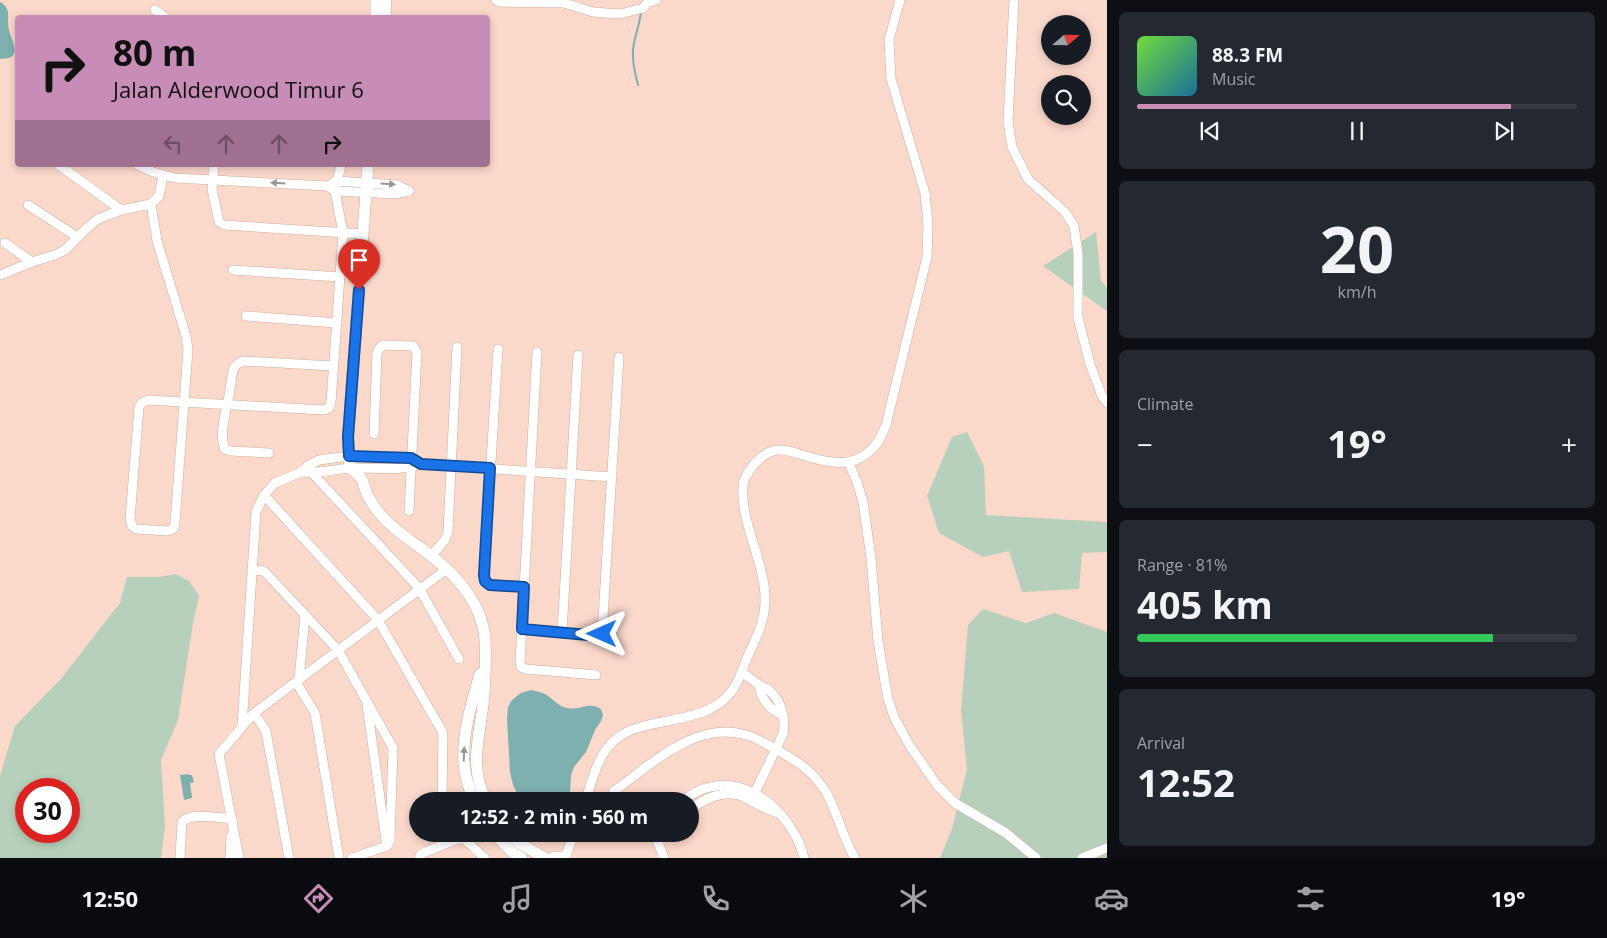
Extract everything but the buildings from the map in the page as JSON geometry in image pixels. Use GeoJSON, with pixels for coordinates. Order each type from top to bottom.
{"type":"FeatureCollection","features":[{"type":"Feature","properties":{"kind":"street"},"geometry":{"type":"LineString","coordinates":[[376,0],[376,15]]}},
{"type":"Feature","properties":{"kind":"street"},"geometry":{"type":"LineString","coordinates":[[385,15],[386,0]]}},
{"type":"Feature","properties":{"kind":"street"},"geometry":{"type":"LineString","coordinates":[[496,0],[499,2],[564,3],[593,12],[611,14],[622,14],[641,9],[647,3],[656,0]]}},
{"type":"Feature","properties":{"kind":"street"},"geometry":{"type":"LineString","coordinates":[[588,792],[600,758],[609,744],[622,734],[638,728],[695,715],[710,709],[722,701],[735,687],[762,622],[765,601],[760,566],[748,526],[744,504],[742,485],[748,472],[764,454],[775,450],[788,450],[827,461],[849,463],[867,453],[878,441],[886,425],[927,256],[928,224],[925,193],[891,79],[889,40],[900,0]]}},
{"type":"Feature","properties":{"kind":"street"},"geometry":{"type":"LineString","coordinates":[[1014,0],[1008,121],[1012,147],[1028,179],[1065,212],[1074,226],[1078,253],[1078,318],[1090,364],[1102,396],[1107,403]]}},
{"type":"Feature","properties":{"kind":"street"},"geometry":{"type":"LineString","coordinates":[[155,10],[162,15]]}},
{"type":"Feature","properties":{"kind":"street"},"geometry":{"type":"LineString","coordinates":[[62,167],[121,210]]}},
{"type":"Feature","properties":{"kind":"street"},"geometry":{"type":"LineString","coordinates":[[214,167],[212,189],[219,222],[224,225],[363,234]]}},
{"type":"Feature","properties":{"kind":"street"},"geometry":{"type":"LineString","coordinates":[[151,204],[157,242],[186,336],[188,350],[184,402],[174,528],[168,531],[136,529],[132,526],[130,519],[139,407],[142,403],[148,400],[184,402],[227,406],[324,410],[329,408],[334,366],[343,233],[336,186],[341,167]]}},
{"type":"Feature","properties":{"kind":"street"},"geometry":{"type":"LineString","coordinates":[[368,167],[348,437],[349,462],[361,477],[368,496],[379,513],[395,530],[447,569],[465,589],[476,606],[484,630],[485,657],[483,704],[476,745],[478,779],[483,792]]}},
{"type":"Feature","properties":{"kind":"street"},"geometry":{"type":"LineString","coordinates":[[153,169],[163,176],[175,178],[366,188]]}},
{"type":"Feature","properties":{"kind":"street"},"geometry":{"type":"LineString","coordinates":[[0,275],[65,250],[98,219],[121,210],[151,204],[159,196],[163,176]]}},
{"type":"Feature","properties":{"kind":"street"},"geometry":{"type":"LineString","coordinates":[[28,205],[78,237]]}},
{"type":"Feature","properties":{"kind":"street"},"geometry":{"type":"LineString","coordinates":[[5,243],[32,262]]}},
{"type":"Feature","properties":{"kind":"street"},"geometry":{"type":"LineString","coordinates":[[232,270],[340,277]]}},
{"type":"Feature","properties":{"kind":"street"},"geometry":{"type":"LineString","coordinates":[[246,316],[336,323]]}},
{"type":"Feature","properties":{"kind":"street"},"geometry":{"type":"LineString","coordinates":[[374,434],[379,349],[383,345],[413,346],[417,352],[409,511]]}},
{"type":"Feature","properties":{"kind":"street"},"geometry":{"type":"LineString","coordinates":[[431,556],[445,540],[448,532],[457,347]]}},
{"type":"Feature","properties":{"kind":"street"},"geometry":{"type":"LineString","coordinates":[[498,349],[484,575],[485,581],[490,585],[524,587]]}},
{"type":"Feature","properties":{"kind":"street"},"geometry":{"type":"LineString","coordinates":[[538,352],[520,662],[521,667],[526,669],[596,675]]}},
{"type":"Feature","properties":{"kind":"street"},"geometry":{"type":"LineString","coordinates":[[562,632],[578,355]]}},
{"type":"Feature","properties":{"kind":"street"},"geometry":{"type":"LineString","coordinates":[[522,629],[599,636],[602,634],[619,357]]}},
{"type":"Feature","properties":{"kind":"street"},"geometry":{"type":"LineString","coordinates":[[269,453],[230,451],[225,449],[223,444],[224,415],[233,369],[243,361],[334,366]]}},
{"type":"Feature","properties":{"kind":"street"},"geometry":{"type":"LineString","coordinates":[[242,726],[256,512],[264,495],[275,483],[311,469],[318,460],[411,462],[612,477]]}},
{"type":"Feature","properties":{"kind":"street"},"geometry":{"type":"LineString","coordinates":[[849,463],[857,482],[862,502],[870,558],[878,641],[888,699],[894,719],[937,785],[955,803],[1006,833],[1036,858]]}},
{"type":"Feature","properties":{"kind":"street"},"geometry":{"type":"LineString","coordinates":[[311,469],[419,588],[459,659]]}},
{"type":"Feature","properties":{"kind":"street"},"geometry":{"type":"LineString","coordinates":[[264,495],[378,620],[443,733],[442,792]]}},
{"type":"Feature","properties":{"kind":"street"},"geometry":{"type":"LineString","coordinates":[[239,858],[220,754],[224,747],[254,713],[419,588],[447,569]]}},
{"type":"Feature","properties":{"kind":"street"},"geometry":{"type":"LineString","coordinates":[[252,570],[264,571],[338,650],[393,748],[390,841],[387,846],[352,858]]}},
{"type":"Feature","properties":{"kind":"street"},"geometry":{"type":"LineString","coordinates":[[305,615],[297,681],[315,713],[339,858]]}},
{"type":"Feature","properties":{"kind":"street"},"geometry":{"type":"LineString","coordinates":[[471,792],[464,763],[465,744],[472,702],[485,657]]}},
{"type":"Feature","properties":{"kind":"street"},"geometry":{"type":"LineString","coordinates":[[741,672],[768,689],[782,707],[785,725],[783,734],[753,798]]}},
{"type":"Feature","properties":{"kind":"street"},"geometry":{"type":"LineString","coordinates":[[366,700],[387,846]]}},
{"type":"Feature","properties":{"kind":"street"},"geometry":{"type":"LineString","coordinates":[[254,713],[266,730],[289,858]]}},
{"type":"Feature","properties":{"kind":"street"},"geometry":{"type":"LineString","coordinates":[[614,792],[679,745],[694,737],[711,733],[729,732],[745,735],[801,763],[815,776],[825,791],[842,833],[855,858]]}},
{"type":"Feature","properties":{"kind":"street"},"geometry":{"type":"LineString","coordinates":[[696,792],[723,785],[740,788],[753,798]]}},
{"type":"Feature","properties":{"kind":"street"},"geometry":{"type":"LineString","coordinates":[[699,803],[715,796],[727,794],[753,798],[772,804],[790,826],[799,841],[804,858]]}},
{"type":"Feature","properties":{"kind":"street"},"geometry":{"type":"LineString","coordinates":[[180,858],[182,822],[186,818],[193,816],[232,819]]}},
{"type":"Feature","properties":{"kind":"street"},"geometry":{"type":"LineString","coordinates":[[230,858],[232,819]]}},
{"type":"Feature","properties":{"kind":"street"},"geometry":{"type":"LineString","coordinates":[[419,858],[421,854],[457,839],[464,839],[485,858]]}},
{"type":"Feature","properties":{"kind":"street"},"geometry":{"type":"LineString","coordinates":[[503,842],[512,852],[522,858]]}},
{"type":"Feature","properties":{"kind":"street"},"geometry":{"type":"LineString","coordinates":[[519,842],[545,858]]}},
{"type":"Feature","properties":{"kind":"street"},"geometry":{"type":"LineString","coordinates":[[553,858],[565,858],[571,842]]}},
{"type":"Feature","properties":{"kind":"street"},"geometry":{"type":"LineString","coordinates":[[658,842],[664,858]]}},
{"type":"Feature","properties":{"kind":"street"},"geometry":{"type":"LineString","coordinates":[[1082,858],[1107,848]]}},
{"type":"Feature","properties":{"kind":"green space"},"geometry":{"type":"Polygon","coordinates":[[[1096,232],[1101,281],[1107,288],[1107,311],[1043,266],[1096,232]]]}},
{"type":"Feature","properties":{"kind":"green space"},"geometry":{"type":"Polygon","coordinates":[[[967,432],[984,466],[986,515],[1107,522],[1107,552],[1082,553],[1079,589],[1022,592],[1009,551],[983,557],[939,533],[927,496],[952,437],[967,432]]]}},
{"type":"Feature","properties":{"kind":"green space"},"geometry":{"type":"Polygon","coordinates":[[[176,574],[189,581],[199,596],[178,720],[161,760],[165,826],[161,858],[0,858],[0,776],[15,726],[60,680],[120,603],[127,577],[159,577],[176,574]]]}},
{"type":"Feature","properties":{"kind":"green space"},"geometry":{"type":"Polygon","coordinates":[[[983,609],[1026,623],[1054,613],[1107,632],[1107,858],[940,858],[952,829],[967,769],[961,710],[968,625],[983,609]]]}},
{"type":"Feature","properties":{"kind":"water"},"geometry":{"type":"Polygon","coordinates":[[[0,2],[8,11],[8,26],[15,49],[12,56],[0,59],[0,2]]]}},
{"type":"Feature","properties":{"kind":"water"},"geometry":{"type":"Polygon","coordinates":[[[531,690],[543,693],[560,705],[572,709],[592,706],[601,709],[603,715],[601,721],[586,752],[574,767],[571,775],[570,792],[516,792],[513,785],[510,772],[508,707],[512,700],[521,693],[531,690]]]}},
{"type":"Feature","properties":{"kind":"water"},"geometry":{"type":"Polygon","coordinates":[[[180,775],[192,775],[194,782],[190,783],[192,798],[184,800],[180,775]]]}},
{"type":"Feature","properties":{"kind":"waterway"},"geometry":{"type":"LineString","coordinates":[[638,85],[633,54],[641,11]]}},
{"type":"Feature","properties":{"kind":"route"},"geometry":{"type":"LineString","coordinates":[[359,290],[348,437],[349,456],[411,458],[421,464],[490,468],[485,581],[490,585],[524,587],[522,629],[599,636],[602,634]]}}]}
